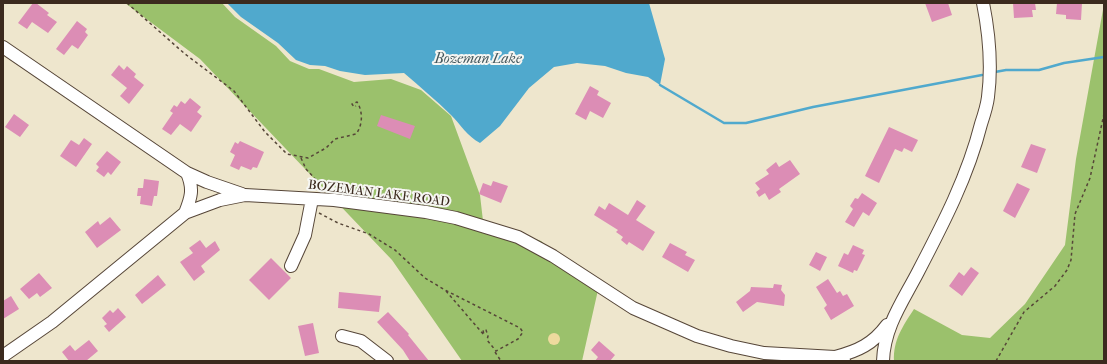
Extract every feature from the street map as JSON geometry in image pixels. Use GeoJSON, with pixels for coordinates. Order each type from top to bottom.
{"type":"FeatureCollection","features":[{"type":"Feature","properties":{"kind":"street"},"geometry":{"type":"LineString","coordinates":[[883,361],[884,344],[892,320],[936,236],[961,184],[978,137],[988,97],[989,48],[983,3]]}},
{"type":"Feature","properties":{"kind":"street"},"geometry":{"type":"LineString","coordinates":[[3,47],[187,173],[222,188],[245,194]]}},
{"type":"Feature","properties":{"kind":"street"},"geometry":{"type":"LineString","coordinates":[[185,214],[192,195],[192,186],[187,173]]}},
{"type":"Feature","properties":{"kind":"street","name":"BOZEMAN LAKE ROAD"},"geometry":{"type":"LineString","coordinates":[[3,356],[25,343],[52,322],[185,214],[220,200],[245,194],[315,195],[456,218],[518,237],[553,256],[633,308],[696,336],[731,346],[764,353],[840,359]]}},
{"type":"Feature","properties":{"kind":"street"},"geometry":{"type":"LineString","coordinates":[[291,266],[305,235],[315,195]]}},
{"type":"Feature","properties":{"kind":"street"},"geometry":{"type":"LineString","coordinates":[[840,359],[867,346],[880,336],[892,320]]}},
{"type":"Feature","properties":{"kind":"street"},"geometry":{"type":"LineString","coordinates":[[342,336],[361,341],[387,361]]}},
{"type":"Feature","properties":{"kind":"path"},"geometry":{"type":"LineString","coordinates":[[127,3],[185,54],[234,91],[265,132],[287,154],[308,158],[322,151],[335,140],[356,134],[361,119],[359,105],[357,102],[352,104],[354,107],[356,106]]}},
{"type":"Feature","properties":{"kind":"path"},"geometry":{"type":"LineString","coordinates":[[996,361],[1024,312],[1055,286],[1067,270],[1071,260],[1075,214],[1090,178],[1104,114]]}},
{"type":"Feature","properties":{"kind":"path"},"geometry":{"type":"LineString","coordinates":[[301,158],[306,169],[317,181],[315,195]]}},
{"type":"Feature","properties":{"kind":"path"},"geometry":{"type":"LineString","coordinates":[[318,212],[330,219],[369,234],[395,250],[425,278],[478,308],[520,328],[523,332],[518,338],[496,351],[487,340],[488,336],[486,330],[483,330],[484,335],[446,291]]}},
{"type":"Feature","properties":{"kind":"path"},"geometry":{"type":"LineString","coordinates":[[495,352],[501,361]]}},
{"type":"Feature","properties":{"kind":"green space"},"geometry":{"type":"Polygon","coordinates":[[[125,3],[222,3],[235,17],[276,46],[290,61],[309,69],[319,69],[354,82],[391,79],[421,90],[451,116],[480,195],[483,221],[541,241],[598,290],[582,361],[462,361],[392,260],[200,59],[125,3]]]}},
{"type":"Feature","properties":{"kind":"green space"},"geometry":{"type":"Polygon","coordinates":[[[1104,4],[1104,361],[894,361],[897,340],[914,309],[962,335],[990,338],[1025,304],[1065,245],[1076,159],[1104,4]]]}},
{"type":"Feature","properties":{"kind":"sand"},"geometry":{"type":"Polygon","coordinates":[[[554,333],[558,335],[560,339],[558,343],[554,345],[550,343],[548,339],[550,335],[554,333]]]}},
{"type":"Feature","properties":{"kind":"water","name":"Bozeman Lake"},"geometry":{"type":"Polygon","coordinates":[[[227,3],[649,3],[665,59],[660,85],[648,77],[626,73],[605,66],[577,63],[554,67],[529,88],[500,126],[480,143],[471,137],[445,109],[404,73],[365,75],[340,71],[325,66],[310,65],[296,60],[278,43],[241,17],[227,3]]]}},
{"type":"Feature","properties":{"kind":"building"},"geometry":{"type":"Polygon","coordinates":[[[33,3],[36,3],[49,13],[47,15],[57,22],[48,33],[32,22],[27,29],[18,23],[33,3]]]}},
{"type":"Feature","properties":{"kind":"building"},"geometry":{"type":"Polygon","coordinates":[[[925,3],[948,3],[952,15],[932,22],[925,3]]]}},
{"type":"Feature","properties":{"kind":"building"},"geometry":{"type":"Polygon","coordinates":[[[1013,3],[1035,3],[1036,10],[1032,10],[1033,17],[1014,18],[1013,3]]]}},
{"type":"Feature","properties":{"kind":"building"},"geometry":{"type":"Polygon","coordinates":[[[1057,3],[1082,3],[1081,20],[1066,19],[1066,15],[1056,14],[1057,3]]]}},
{"type":"Feature","properties":{"kind":"building"},"geometry":{"type":"Polygon","coordinates":[[[77,21],[87,29],[85,32],[88,35],[78,49],[72,45],[64,55],[56,49],[77,21]]]}},
{"type":"Feature","properties":{"kind":"building"},"geometry":{"type":"Polygon","coordinates":[[[119,65],[124,70],[127,66],[136,74],[134,77],[144,85],[129,104],[120,96],[127,88],[111,75],[119,65]]]}},
{"type":"Feature","properties":{"kind":"building"},"geometry":{"type":"Polygon","coordinates":[[[590,86],[599,91],[597,95],[611,103],[603,118],[590,111],[586,120],[575,114],[590,86]]]}},
{"type":"Feature","properties":{"kind":"building"},"geometry":{"type":"Polygon","coordinates":[[[190,98],[201,107],[197,112],[202,116],[191,132],[180,124],[171,135],[162,129],[173,113],[170,111],[174,105],[177,107],[181,101],[185,104],[190,98]]]}},
{"type":"Feature","properties":{"kind":"building"},"geometry":{"type":"Polygon","coordinates":[[[14,114],[29,125],[20,137],[5,127],[14,114]]]}},
{"type":"Feature","properties":{"kind":"building"},"geometry":{"type":"Polygon","coordinates":[[[381,115],[415,126],[410,139],[377,126],[381,115]]]}},
{"type":"Feature","properties":{"kind":"building"},"geometry":{"type":"Polygon","coordinates":[[[889,127],[918,140],[912,152],[904,148],[902,152],[895,149],[879,183],[865,176],[889,127]]]}},
{"type":"Feature","properties":{"kind":"building"},"geometry":{"type":"Polygon","coordinates":[[[84,138],[92,144],[76,167],[60,156],[71,140],[79,145],[84,138]]]}},
{"type":"Feature","properties":{"kind":"building"},"geometry":{"type":"Polygon","coordinates":[[[240,141],[264,152],[257,168],[253,167],[251,170],[241,166],[239,170],[230,166],[235,155],[230,152],[235,142],[238,144],[240,141]]]}},
{"type":"Feature","properties":{"kind":"building"},"geometry":{"type":"Polygon","coordinates":[[[1031,144],[1046,149],[1037,173],[1021,167],[1031,144]]]}},
{"type":"Feature","properties":{"kind":"building"},"geometry":{"type":"Polygon","coordinates":[[[107,151],[121,162],[111,175],[108,172],[104,177],[96,171],[99,167],[96,164],[107,151]]]}},
{"type":"Feature","properties":{"kind":"building"},"geometry":{"type":"Polygon","coordinates":[[[790,160],[800,174],[779,189],[781,192],[769,200],[765,193],[759,197],[756,192],[760,189],[755,183],[769,174],[766,170],[776,162],[779,167],[790,160]]]}},
{"type":"Feature","properties":{"kind":"building"},"geometry":{"type":"Polygon","coordinates":[[[144,179],[159,181],[157,196],[154,196],[152,206],[140,204],[141,196],[137,196],[138,188],[143,188],[144,179]]]}},
{"type":"Feature","properties":{"kind":"building"},"geometry":{"type":"Polygon","coordinates":[[[493,181],[508,186],[501,203],[479,194],[483,183],[491,186],[493,181]]]}},
{"type":"Feature","properties":{"kind":"building"},"geometry":{"type":"Polygon","coordinates":[[[1017,183],[1030,189],[1015,218],[1003,211],[1017,183]]]}},
{"type":"Feature","properties":{"kind":"building"},"geometry":{"type":"Polygon","coordinates":[[[862,193],[877,203],[869,216],[863,212],[854,227],[845,222],[853,209],[850,206],[855,198],[858,199],[862,193]]]}},
{"type":"Feature","properties":{"kind":"building"},"geometry":{"type":"Polygon","coordinates":[[[637,200],[646,206],[636,220],[655,232],[643,251],[629,242],[627,245],[621,240],[623,237],[616,232],[618,230],[594,215],[599,206],[605,210],[609,203],[628,215],[637,200]]]}},
{"type":"Feature","properties":{"kind":"building"},"geometry":{"type":"Polygon","coordinates":[[[110,217],[121,230],[97,248],[85,232],[98,221],[100,225],[110,217]]]}},
{"type":"Feature","properties":{"kind":"building"},"geometry":{"type":"Polygon","coordinates":[[[200,240],[206,248],[215,241],[220,250],[201,266],[205,272],[194,281],[180,262],[193,253],[189,248],[200,240]]]}},
{"type":"Feature","properties":{"kind":"building"},"geometry":{"type":"Polygon","coordinates":[[[670,243],[687,252],[685,255],[695,260],[688,272],[662,257],[670,243]]]}},
{"type":"Feature","properties":{"kind":"building"},"geometry":{"type":"Polygon","coordinates":[[[853,245],[864,250],[862,254],[865,255],[857,271],[854,270],[853,273],[838,266],[844,253],[848,255],[853,245]]]}},
{"type":"Feature","properties":{"kind":"building"},"geometry":{"type":"Polygon","coordinates":[[[816,252],[827,257],[820,271],[809,265],[816,252]]]}},
{"type":"Feature","properties":{"kind":"building"},"geometry":{"type":"Polygon","coordinates":[[[271,258],[291,278],[269,300],[249,280],[271,258]]]}},
{"type":"Feature","properties":{"kind":"building"},"geometry":{"type":"Polygon","coordinates":[[[971,267],[979,273],[962,296],[949,286],[959,272],[964,276],[971,267]]]}},
{"type":"Feature","properties":{"kind":"building"},"geometry":{"type":"Polygon","coordinates":[[[39,273],[52,288],[40,297],[37,293],[29,299],[20,289],[39,273]]]}},
{"type":"Feature","properties":{"kind":"building"},"geometry":{"type":"Polygon","coordinates":[[[158,275],[166,285],[142,304],[135,295],[158,275]]]}},
{"type":"Feature","properties":{"kind":"building"},"geometry":{"type":"Polygon","coordinates":[[[828,279],[837,293],[840,291],[843,296],[847,294],[854,306],[831,320],[824,308],[827,305],[816,287],[828,279]]]}},
{"type":"Feature","properties":{"kind":"building"},"geometry":{"type":"Polygon","coordinates":[[[774,284],[782,285],[781,290],[785,295],[784,306],[757,302],[743,312],[736,302],[750,291],[751,287],[773,288],[774,284]]]}},
{"type":"Feature","properties":{"kind":"building"},"geometry":{"type":"Polygon","coordinates":[[[339,292],[381,296],[379,312],[338,308],[339,292]]]}},
{"type":"Feature","properties":{"kind":"building"},"geometry":{"type":"Polygon","coordinates":[[[11,296],[19,309],[3,319],[3,301],[11,296]]]}},
{"type":"Feature","properties":{"kind":"building"},"geometry":{"type":"Polygon","coordinates":[[[118,308],[126,317],[109,332],[104,326],[107,324],[102,318],[110,310],[113,313],[118,308]]]}},
{"type":"Feature","properties":{"kind":"building"},"geometry":{"type":"Polygon","coordinates":[[[388,312],[409,334],[408,335],[429,361],[410,361],[403,350],[377,322],[388,312]]]}},
{"type":"Feature","properties":{"kind":"building"},"geometry":{"type":"Polygon","coordinates":[[[313,323],[319,353],[305,356],[298,326],[313,323]]]}},
{"type":"Feature","properties":{"kind":"building"},"geometry":{"type":"Polygon","coordinates":[[[89,340],[98,351],[86,361],[69,361],[62,352],[70,345],[75,351],[89,340]]]}},
{"type":"Feature","properties":{"kind":"building"},"geometry":{"type":"Polygon","coordinates":[[[599,341],[615,355],[610,361],[595,361],[598,357],[591,350],[599,341]]]}},
{"type":"Feature","properties":{"kind":"waterway"},"geometry":{"type":"LineString","coordinates":[[995,72],[1006,70],[1039,70],[1064,63],[1104,57]]}},
{"type":"Feature","properties":{"kind":"waterway"},"geometry":{"type":"LineString","coordinates":[[660,85],[724,123],[746,123],[813,107],[982,75]]}}]}
